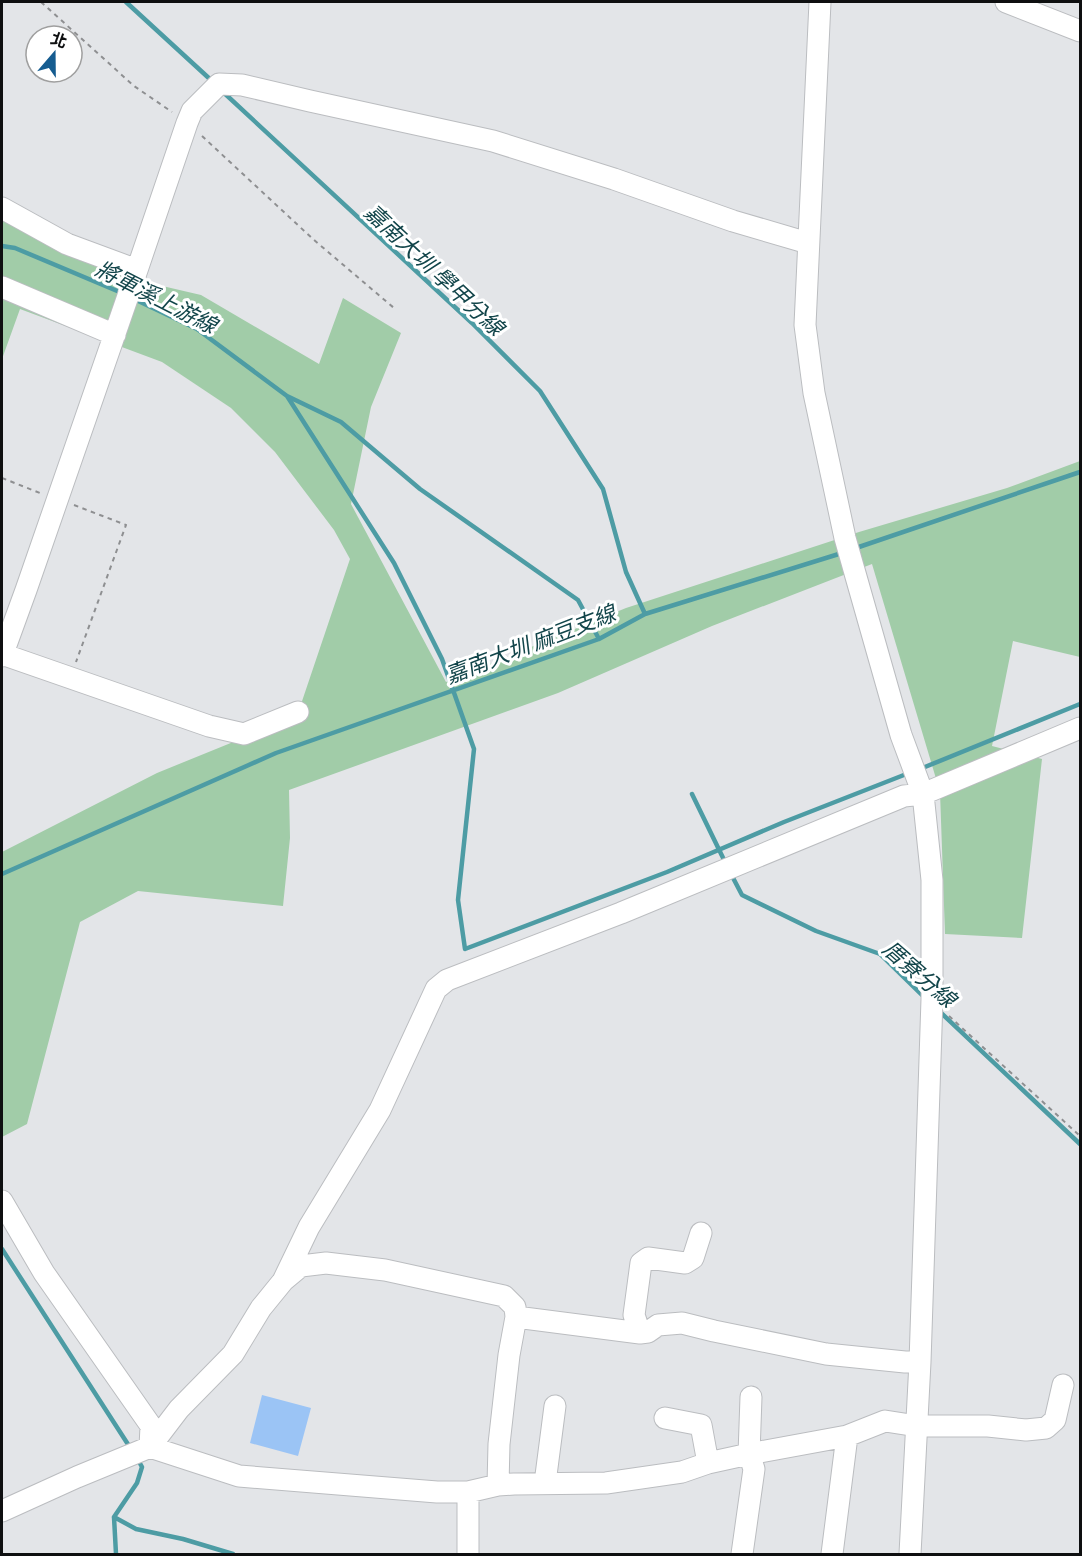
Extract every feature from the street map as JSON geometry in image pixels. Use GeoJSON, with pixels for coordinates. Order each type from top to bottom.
{"type":"FeatureCollection","features":[{"type":"Feature","properties":{"kind":"lane"},"geometry":{"type":"LineString","coordinates":[[819,2],[805,325],[814,393],[845,538],[901,735],[923,794],[932,880],[932,999],[920,1362],[910,1554]]}},
{"type":"Feature","properties":{"kind":"lane"},"geometry":{"type":"LineString","coordinates":[[1006,2],[1080,31]]}},
{"type":"Feature","properties":{"kind":"lane"},"geometry":{"type":"LineString","coordinates":[[298,712],[244,734],[209,726],[2,655],[190,117],[219,84],[242,85],[493,141],[614,179],[733,221],[808,243]]}},
{"type":"Feature","properties":{"kind":"lane"},"geometry":{"type":"LineString","coordinates":[[2,208],[67,244],[137,270]]}},
{"type":"Feature","properties":{"kind":"lane"},"geometry":{"type":"LineString","coordinates":[[2,287],[115,335]]}},
{"type":"Feature","properties":{"kind":"lane"},"geometry":{"type":"LineString","coordinates":[[283,1281],[309,1227],[380,1110],[436,989],[447,980],[621,913],[904,796],[923,794],[1080,728]]}},
{"type":"Feature","properties":{"kind":"lane"},"geometry":{"type":"LineString","coordinates":[[2,1201],[44,1274],[152,1426],[150,1448]]}},
{"type":"Feature","properties":{"kind":"lane"},"geometry":{"type":"LineString","coordinates":[[640,1333],[634,1315],[640,1263],[648,1258],[685,1263],[693,1258],[701,1233]]}},
{"type":"Feature","properties":{"kind":"lane"},"geometry":{"type":"LineString","coordinates":[[2,1511],[77,1476],[150,1448],[179,1409],[232,1354],[261,1308],[283,1281],[301,1266],[326,1263],[385,1270],[504,1296],[515,1307],[516,1317],[509,1355],[499,1444],[498,1485]]}},
{"type":"Feature","properties":{"kind":"lane"},"geometry":{"type":"LineString","coordinates":[[516,1317],[640,1333],[648,1332],[658,1325],[682,1323],[826,1354],[920,1362]]}},
{"type":"Feature","properties":{"kind":"lane"},"geometry":{"type":"LineString","coordinates":[[150,1448],[239,1476],[437,1492],[468,1492],[498,1485],[606,1483],[682,1472],[708,1463],[749,1454],[847,1436],[885,1421],[917,1426],[988,1426],[1026,1430],[1046,1428],[1055,1420],[1063,1385]]}},
{"type":"Feature","properties":{"kind":"lane"},"geometry":{"type":"LineString","coordinates":[[742,1554],[754,1469],[749,1454],[751,1397]]}},
{"type":"Feature","properties":{"kind":"lane"},"geometry":{"type":"LineString","coordinates":[[545,1483],[555,1406]]}},
{"type":"Feature","properties":{"kind":"lane"},"geometry":{"type":"LineString","coordinates":[[665,1418],[701,1425],[708,1463]]}},
{"type":"Feature","properties":{"kind":"lane"},"geometry":{"type":"LineString","coordinates":[[832,1554],[847,1436]]}},
{"type":"Feature","properties":{"kind":"lane"},"geometry":{"type":"LineString","coordinates":[[468,1492],[468,1554]]}},
{"type":"Feature","properties":{"kind":"path"},"geometry":{"type":"LineString","coordinates":[[41,2],[134,86],[190,117],[314,240],[394,308]]}},
{"type":"Feature","properties":{"kind":"path"},"geometry":{"type":"LineString","coordinates":[[2,478],[126,525],[70,678]]}},
{"type":"Feature","properties":{"kind":"path"},"geometry":{"type":"LineString","coordinates":[[932,999],[1080,1136]]}},
{"type":"Feature","properties":{"kind":"green space"},"geometry":{"type":"Polygon","coordinates":[[[2,213],[56,244],[158,285],[201,295],[319,364],[343,298],[401,333],[371,407],[351,504],[446,682],[626,608],[859,532],[1007,488],[1080,461],[1080,657],[1013,641],[992,746],[1042,759],[1022,938],[945,934],[940,792],[872,564],[712,626],[558,693],[289,790],[290,838],[283,906],[138,891],[80,922],[27,1124],[2,1137],[2,852],[157,773],[297,716],[350,559],[334,530],[275,452],[231,408],[162,362],[20,309],[2,359],[2,213]]]}},
{"type":"Feature","properties":{"kind":"building"},"geometry":{"type":"Polygon","coordinates":[[[262,1395],[311,1408],[298,1456],[250,1443],[262,1395]]]}},
{"type":"Feature","properties":{"kind":"waterway","name":"嘉南大圳 學甲分線"},"geometry":{"type":"LineString","coordinates":[[126,2],[212,81]]}},
{"type":"Feature","properties":{"kind":"waterway","name":"嘉南大圳 學甲分線"},"geometry":{"type":"LineString","coordinates":[[222,91],[472,323],[540,391],[603,489],[626,572],[645,614]]}},
{"type":"Feature","properties":{"kind":"waterway","name":"將軍溪上游線"},"geometry":{"type":"LineString","coordinates":[[2,246],[15,248],[122,293]]}},
{"type":"Feature","properties":{"kind":"waterway"},"geometry":{"type":"LineString","coordinates":[[132,298],[197,329],[287,396],[341,422],[420,489],[578,600],[599,639]]}},
{"type":"Feature","properties":{"kind":"waterway"},"geometry":{"type":"LineString","coordinates":[[287,396],[394,563],[442,659],[474,749],[458,900],[465,949],[667,872],[784,822],[909,773]]}},
{"type":"Feature","properties":{"kind":"waterway","name":"嘉南大圳 麻豆支線"},"geometry":{"type":"LineString","coordinates":[[853,549],[1080,472]]}},
{"type":"Feature","properties":{"kind":"waterway","name":"嘉南大圳 麻豆支線"},"geometry":{"type":"LineString","coordinates":[[2,874],[276,753],[599,639],[645,614],[842,553]]}},
{"type":"Feature","properties":{"kind":"waterway"},"geometry":{"type":"LineString","coordinates":[[920,769],[1080,704]]}},
{"type":"Feature","properties":{"kind":"waterway","name":"厝寮分線"},"geometry":{"type":"LineString","coordinates":[[692,794],[726,864]]}},
{"type":"Feature","properties":{"kind":"waterway","name":"厝寮分線"},"geometry":{"type":"LineString","coordinates":[[731,874],[742,895],[816,931],[880,954],[925,998]]}},
{"type":"Feature","properties":{"kind":"waterway","name":"厝寮分線"},"geometry":{"type":"LineString","coordinates":[[938,1010],[1080,1144]]}},
{"type":"Feature","properties":{"kind":"waterway"},"geometry":{"type":"LineString","coordinates":[[2,1249],[131,1449]]}},
{"type":"Feature","properties":{"kind":"waterway"},"geometry":{"type":"LineString","coordinates":[[116,1554],[114,1517],[137,1483],[142,1467],[137,1458]]}},
{"type":"Feature","properties":{"kind":"waterway"},"geometry":{"type":"LineString","coordinates":[[114,1517],[136,1529],[183,1539],[233,1554]]}}]}
